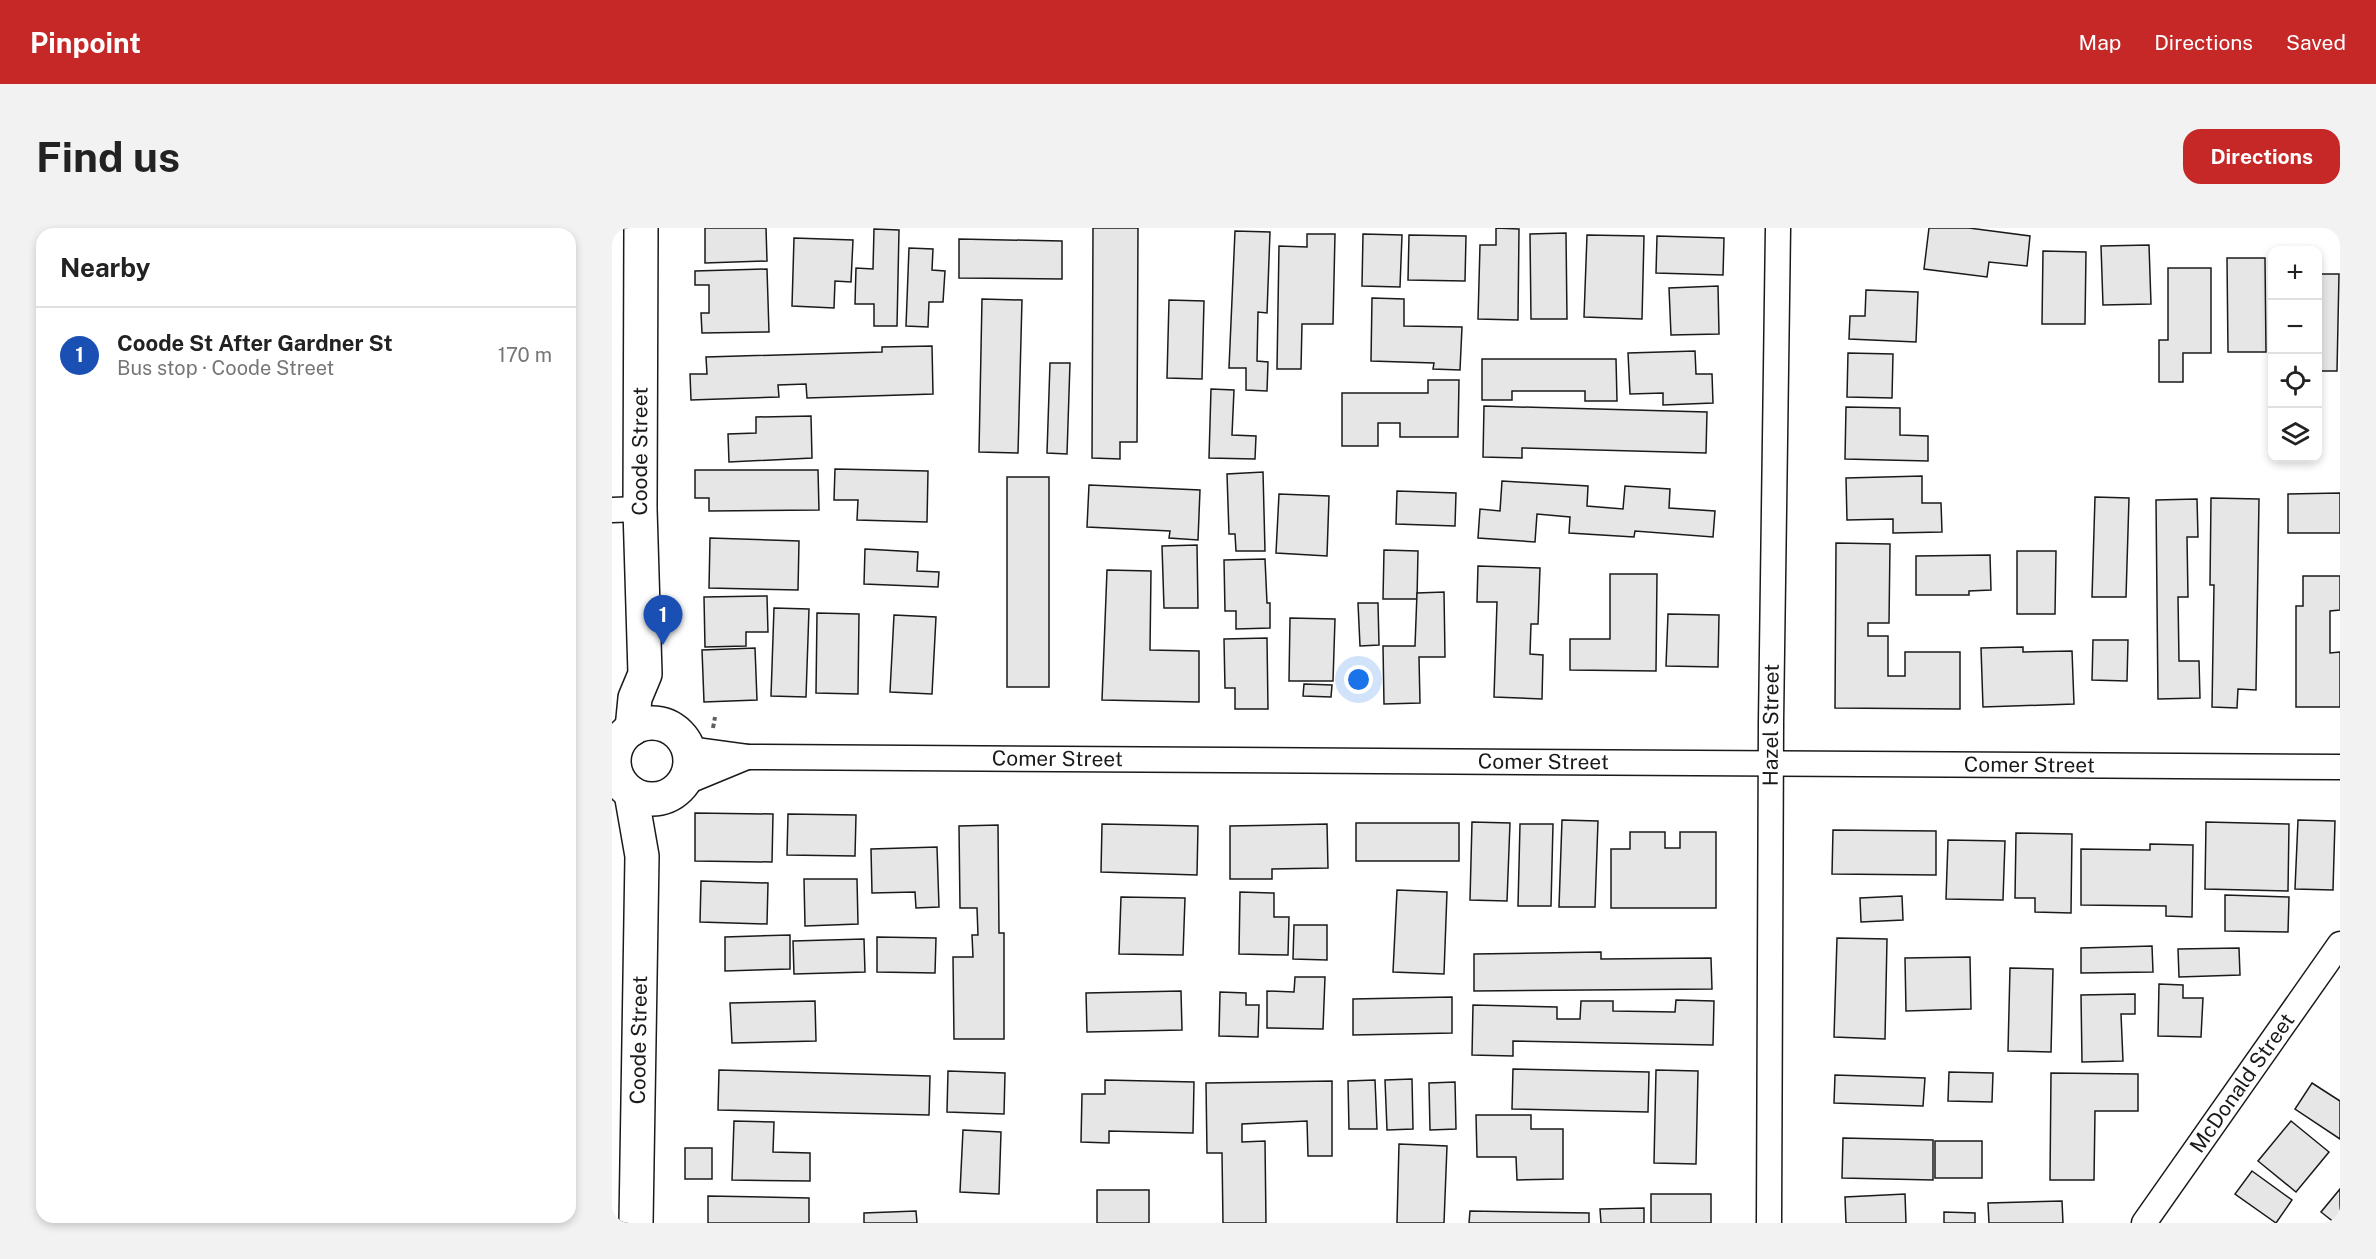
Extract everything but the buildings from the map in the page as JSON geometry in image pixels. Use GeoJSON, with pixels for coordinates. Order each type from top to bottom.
{"type":"FeatureCollection","features":[{"type":"Feature","properties":{"kind":"street","name":"Coode Street"},"geometry":{"type":"LineString","coordinates":[[641,228],[626,510],[645,674],[679,738]]}},
{"type":"Feature","properties":{"kind":"street","name":"Hazel Street"},"geometry":{"type":"LineString","coordinates":[[1769,1223],[1770,764],[1778,228]]}},
{"type":"Feature","properties":{"kind":"street","name":"Coode Street"},"geometry":{"type":"LineString","coordinates":[[636,1223],[642,856],[620,760],[635,698],[645,674]]}},
{"type":"Feature","properties":{"kind":"street"},"geometry":{"type":"LineString","coordinates":[[651,723],[679,738],[690,760],[679,788],[664,798],[652,800],[620,760],[651,723]]}},
{"type":"Feature","properties":{"kind":"street","name":"Comer Street"},"geometry":{"type":"LineString","coordinates":[[679,738],[747,757],[2340,767]]}},
{"type":"Feature","properties":{"kind":"street","name":"Comer Street"},"geometry":{"type":"LineString","coordinates":[[679,788],[747,757]]}},
{"type":"Feature","properties":{"kind":"street","name":"Coode Street"},"geometry":{"type":"LineString","coordinates":[[642,856],[657,822],[679,788]]}},
{"type":"Feature","properties":{"kind":"street","name":"McDonald Street"},"geometry":{"type":"LineString","coordinates":[[2144,1223],[2340,944]]}},
{"type":"Feature","properties":{"kind":"place","name":"Coode St After Gardner St"},"geometry":{"type":"Point","coordinates":[663,645]}}]}
